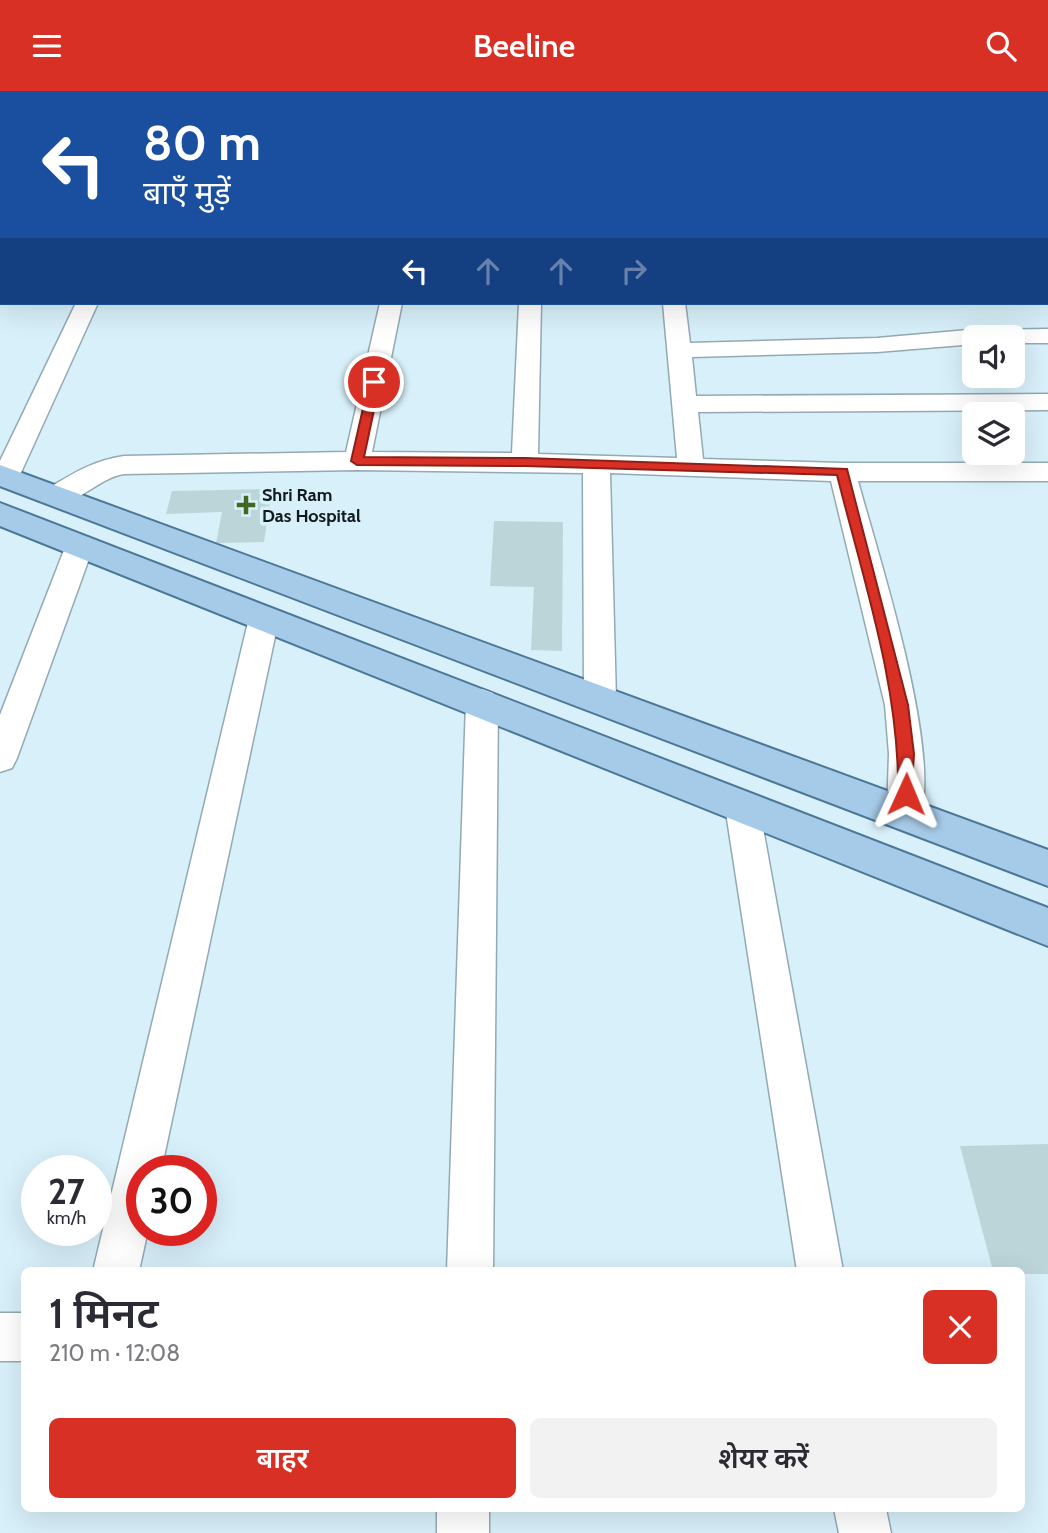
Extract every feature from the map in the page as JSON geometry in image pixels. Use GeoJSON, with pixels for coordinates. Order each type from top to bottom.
{"type":"FeatureCollection","features":[{"type":"Feature","properties":{"kind":"main road"},"geometry":{"type":"LineString","coordinates":[[3,476],[1048,868]]}},
{"type":"Feature","properties":{"kind":"main road"},"geometry":{"type":"LineString","coordinates":[[0,514],[1048,927]]}},
{"type":"Feature","properties":{"kind":"street"},"geometry":{"type":"LineString","coordinates":[[3,476],[86,305]]}},
{"type":"Feature","properties":{"kind":"street"},"geometry":{"type":"LineString","coordinates":[[357,461],[391,305]]}},
{"type":"Feature","properties":{"kind":"street"},"geometry":{"type":"LineString","coordinates":[[525,462],[530,305]]}},
{"type":"Feature","properties":{"kind":"street"},"geometry":{"type":"LineString","coordinates":[[674,305],[691,468]]}},
{"type":"Feature","properties":{"kind":"street"},"geometry":{"type":"LineString","coordinates":[[681,350],[877,345],[968,337],[1048,336]]}},
{"type":"Feature","properties":{"kind":"street"},"geometry":{"type":"LineString","coordinates":[[683,404],[1048,402]]}},
{"type":"Feature","properties":{"kind":"street"},"geometry":{"type":"LineString","coordinates":[[57,496],[103,468],[114,465],[357,461],[525,462],[842,471],[1048,472]]}},
{"type":"Feature","properties":{"kind":"street"},"geometry":{"type":"LineString","coordinates":[[596,464],[600,700]]}},
{"type":"Feature","properties":{"kind":"street"},"geometry":{"type":"LineString","coordinates":[[842,471],[901,705],[906,754],[905,814]]}},
{"type":"Feature","properties":{"kind":"street"},"geometry":{"type":"LineString","coordinates":[[0,758],[80,545]]}},
{"type":"Feature","properties":{"kind":"street"},"geometry":{"type":"LineString","coordinates":[[117,1267],[264,618]]}},
{"type":"Feature","properties":{"kind":"street"},"geometry":{"type":"LineString","coordinates":[[470,1267],[482,702]]}},
{"type":"Feature","properties":{"kind":"street"},"geometry":{"type":"LineString","coordinates":[[742,806],[819,1267]]}},
{"type":"Feature","properties":{"kind":"street"},"geometry":{"type":"LineString","coordinates":[[0,1338],[21,1337]]}},
{"type":"Feature","properties":{"kind":"street"},"geometry":{"type":"LineString","coordinates":[[463,1512],[463,1533]]}},
{"type":"Feature","properties":{"kind":"street"},"geometry":{"type":"LineString","coordinates":[[860,1512],[864,1533]]}},
{"type":"Feature","properties":{"kind":"building"},"geometry":{"type":"Polygon","coordinates":[[[272,489],[264,542],[216,543],[222,512],[166,514],[172,491],[272,489]]]}},
{"type":"Feature","properties":{"kind":"building"},"geometry":{"type":"Polygon","coordinates":[[[494,521],[563,522],[562,651],[531,650],[534,587],[490,586],[494,521]]]}},
{"type":"Feature","properties":{"kind":"building"},"geometry":{"type":"Polygon","coordinates":[[[1048,1144],[1048,1274],[1025,1274],[1025,1267],[992,1267],[960,1146],[1048,1144]]]}},
{"type":"Feature","properties":{"kind":"place","name":"Shri Ram Das Hospital"},"geometry":{"type":"Point","coordinates":[246,505]}},
{"type":"Feature","properties":{"kind":"route"},"geometry":{"type":"LineString","coordinates":[[374,382],[357,461],[525,462],[842,471],[901,705],[906,754],[906,794]]}}]}
